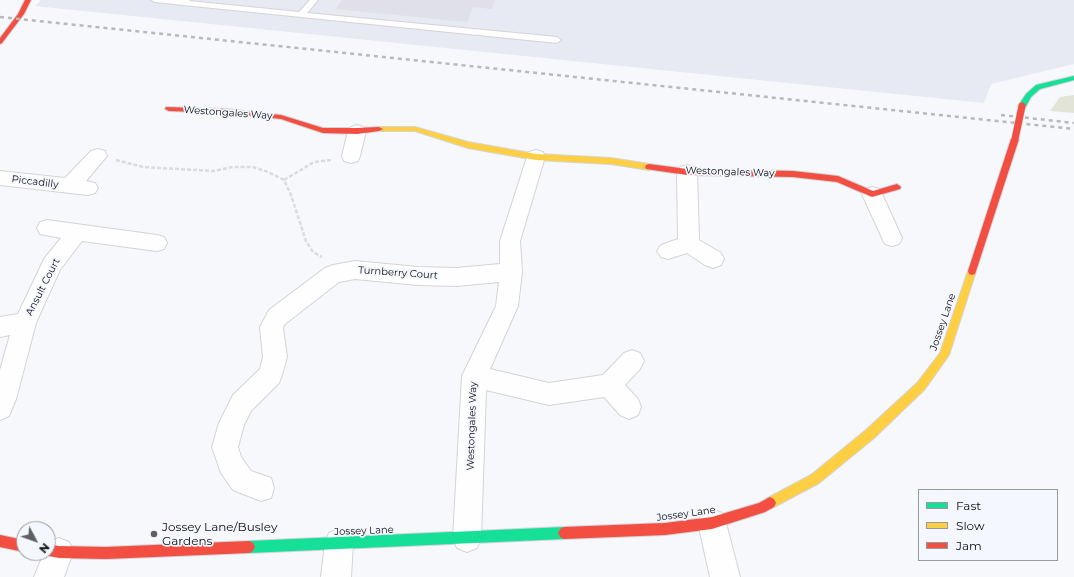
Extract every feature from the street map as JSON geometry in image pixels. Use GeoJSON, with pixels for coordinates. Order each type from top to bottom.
{"type":"FeatureCollection","features":[{"type":"Feature","properties":{"kind":"street"},"geometry":{"type":"LineString","coordinates":[[0,42],[21,14],[28,0]]}},
{"type":"Feature","properties":{"kind":"street","name":"Jossey Lane"},"geometry":{"type":"LineString","coordinates":[[56,559],[106,553],[665,529],[712,523],[761,508],[815,479],[870,434],[920,386],[944,355],[1015,139],[1022,106],[1028,96],[1038,87],[1074,78]]}},
{"type":"Feature","properties":{"kind":"street","name":"Westongales Way"},"geometry":{"type":"LineString","coordinates":[[169,109],[226,111],[281,117],[323,130],[357,131],[392,128],[415,129],[468,145],[536,157],[611,161],[687,172],[793,174],[838,179],[872,194]]}},
{"type":"Feature","properties":{"kind":"street"},"geometry":{"type":"LineString","coordinates":[[351,156],[357,131]]}},
{"type":"Feature","properties":{"kind":"street","name":"Piccadilly"},"geometry":{"type":"LineString","coordinates":[[0,178],[78,187],[98,156]]}},
{"type":"Feature","properties":{"kind":"street","name":"Westongales Way"},"geometry":{"type":"LineString","coordinates":[[468,538],[474,376],[508,306],[510,241],[536,157]]}},
{"type":"Feature","properties":{"kind":"street"},"geometry":{"type":"LineString","coordinates":[[687,172],[689,244]]}},
{"type":"Feature","properties":{"kind":"street"},"geometry":{"type":"LineString","coordinates":[[892,238],[872,194],[897,187]]}},
{"type":"Feature","properties":{"kind":"street"},"geometry":{"type":"LineString","coordinates":[[47,228],[157,243]]}},
{"type":"Feature","properties":{"kind":"street","name":"Ansult Court"},"geometry":{"type":"LineString","coordinates":[[0,408],[4,399],[25,323],[52,265],[76,233]]}},
{"type":"Feature","properties":{"kind":"street"},"geometry":{"type":"LineString","coordinates":[[668,251],[689,244]]}},
{"type":"Feature","properties":{"kind":"street"},"geometry":{"type":"LineString","coordinates":[[689,244],[713,259]]}},
{"type":"Feature","properties":{"kind":"street","name":"Turnberry Court"},"geometry":{"type":"LineString","coordinates":[[261,488],[242,481],[230,464],[225,447],[232,423],[242,403],[270,374],[275,358],[271,327],[277,317],[329,266],[418,276],[456,277],[510,272]]}},
{"type":"Feature","properties":{"kind":"street","name":"Ansult Court"},"geometry":{"type":"LineString","coordinates":[[0,327],[25,323]]}},
{"type":"Feature","properties":{"kind":"street"},"geometry":{"type":"LineString","coordinates":[[474,376],[548,394],[609,385],[632,362]]}},
{"type":"Feature","properties":{"kind":"street"},"geometry":{"type":"LineString","coordinates":[[609,385],[629,407]]}},
{"type":"Feature","properties":{"kind":"street"},"geometry":{"type":"LineString","coordinates":[[712,523],[725,577]]}},
{"type":"Feature","properties":{"kind":"street"},"geometry":{"type":"LineString","coordinates":[[0,541],[16,544]]}},
{"type":"Feature","properties":{"kind":"street"},"geometry":{"type":"LineString","coordinates":[[336,577],[339,543]]}},
{"type":"Feature","properties":{"kind":"lane"},"geometry":{"type":"LineString","coordinates":[[155,0],[184,1],[301,15],[557,40]]}},
{"type":"Feature","properties":{"kind":"lane"},"geometry":{"type":"LineString","coordinates":[[301,15],[314,0]]}},
{"type":"Feature","properties":{"kind":"path"},"geometry":{"type":"LineString","coordinates":[[98,156],[143,167],[213,171],[233,167],[252,167],[268,172],[284,180],[291,194],[306,241],[313,252],[329,266]]}},
{"type":"Feature","properties":{"kind":"path"},"geometry":{"type":"LineString","coordinates":[[284,180],[314,162],[336,160],[351,156]]}},
{"type":"Feature","properties":{"kind":"shaded area"},"geometry":{"type":"Polygon","coordinates":[[[41,0],[1074,0],[1074,64],[991,84],[984,103],[35,6],[41,0]]]}},
{"type":"Feature","properties":{"kind":"shaded area"},"geometry":{"type":"Polygon","coordinates":[[[1074,95],[1074,113],[1050,111],[1060,97],[1074,95]]]}},
{"type":"Feature","properties":{"kind":"building"},"geometry":{"type":"Polygon","coordinates":[[[342,0],[495,0],[492,9],[473,7],[467,22],[336,9],[342,0]]]}},
{"type":"Feature","properties":{"kind":"railway"},"geometry":{"type":"LineString","coordinates":[[0,17],[1074,129]]}},
{"type":"Feature","properties":{"kind":"railway"},"geometry":{"type":"LineString","coordinates":[[1001,115],[1074,123]]}},
{"type":"Feature","properties":{"kind":"traffic: fast"},"geometry":{"type":"LineString","coordinates":[[1022,106],[1028,96],[1038,87],[1074,78]]}},
{"type":"Feature","properties":{"kind":"traffic: fast"},"geometry":{"type":"LineString","coordinates":[[249,547],[564,533]]}},
{"type":"Feature","properties":{"kind":"traffic: slow"},"geometry":{"type":"LineString","coordinates":[[379,129],[415,129],[468,145],[536,157],[611,161],[649,167]]}},
{"type":"Feature","properties":{"kind":"traffic: slow"},"geometry":{"type":"LineString","coordinates":[[770,503],[815,479],[870,434],[921,386],[944,355],[972,271]]}},
{"type":"Feature","properties":{"kind":"traffic: jam"},"geometry":{"type":"LineString","coordinates":[[0,42],[21,14],[28,0]]}},
{"type":"Feature","properties":{"kind":"traffic: jam"},"geometry":{"type":"LineString","coordinates":[[1015,139],[1022,106]]}},
{"type":"Feature","properties":{"kind":"traffic: jam"},"geometry":{"type":"LineString","coordinates":[[169,109],[226,111],[281,117],[323,130],[357,131],[379,129]]}},
{"type":"Feature","properties":{"kind":"traffic: jam"},"geometry":{"type":"LineString","coordinates":[[972,271],[1015,139]]}},
{"type":"Feature","properties":{"kind":"traffic: jam"},"geometry":{"type":"LineString","coordinates":[[649,167],[687,172],[793,174],[838,179],[872,194],[897,187]]}},
{"type":"Feature","properties":{"kind":"traffic: jam"},"geometry":{"type":"LineString","coordinates":[[564,533],[665,529],[712,523],[761,508],[770,503]]}},
{"type":"Feature","properties":{"kind":"traffic: jam"},"geometry":{"type":"LineString","coordinates":[[0,541],[16,544]]}},
{"type":"Feature","properties":{"kind":"traffic: jam"},"geometry":{"type":"LineString","coordinates":[[56,551],[106,553],[249,547]]}},
{"type":"Feature","properties":{"kind":"place","name":"Jossey Lane/Busley Gardens"},"geometry":{"type":"Point","coordinates":[154,534]}}]}
